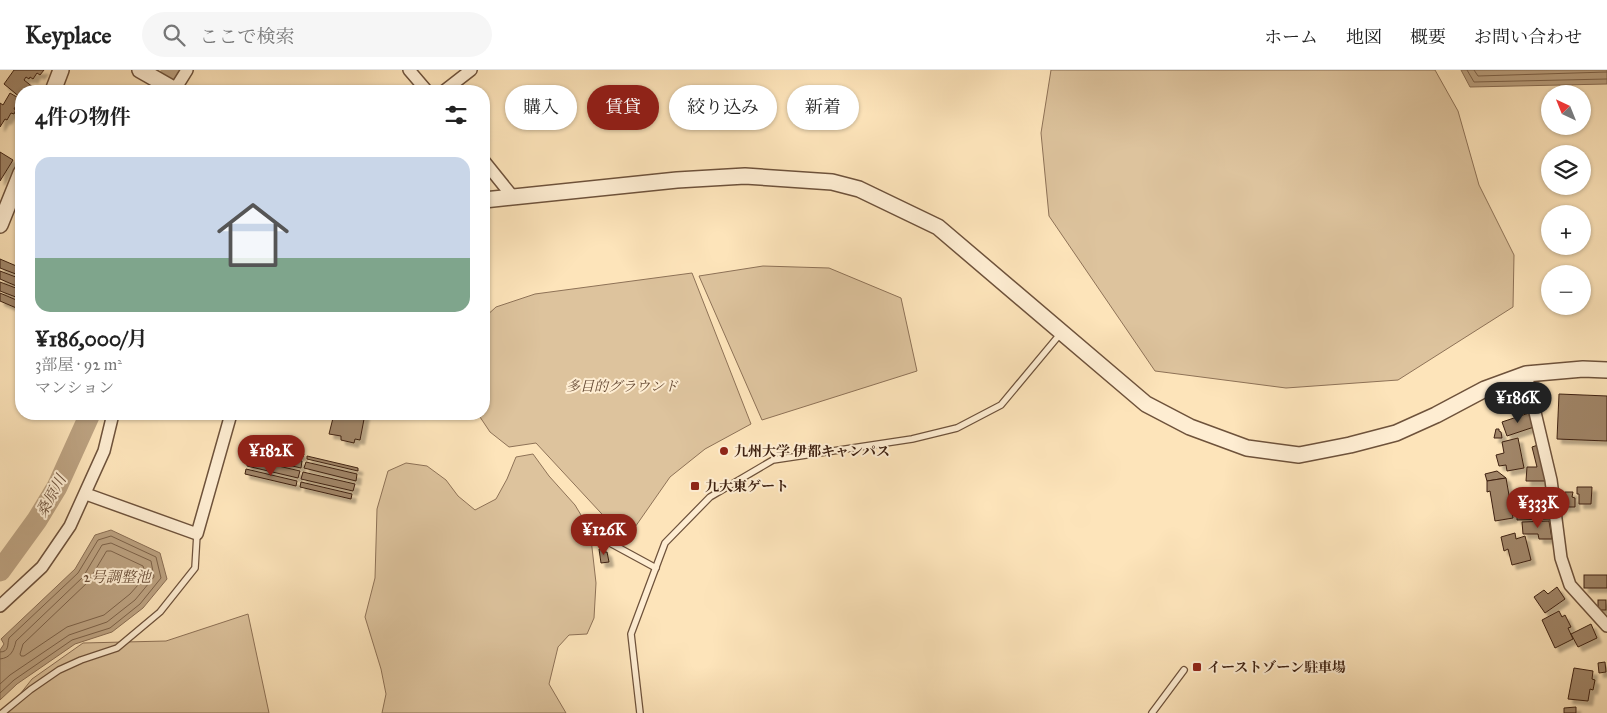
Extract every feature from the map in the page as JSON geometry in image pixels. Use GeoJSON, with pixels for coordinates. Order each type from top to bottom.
{"type":"FeatureCollection","features":[{"type":"Feature","properties":{"kind":"street"},"geometry":{"type":"LineString","coordinates":[[55,85],[61,70]]}},
{"type":"Feature","properties":{"kind":"street"},"geometry":{"type":"LineString","coordinates":[[178,85],[187,70]]}},
{"type":"Feature","properties":{"kind":"street"},"geometry":{"type":"LineString","coordinates":[[409,70],[422,85]]}},
{"type":"Feature","properties":{"kind":"street"},"geometry":{"type":"LineString","coordinates":[[452,85],[471,70]]}},
{"type":"Feature","properties":{"kind":"street"},"geometry":{"type":"LineString","coordinates":[[145,73],[165,85]]}},
{"type":"Feature","properties":{"kind":"street"},"geometry":{"type":"LineString","coordinates":[[490,168],[513,197]]}},
{"type":"Feature","properties":{"kind":"street"},"geometry":{"type":"LineString","coordinates":[[490,199],[677,180],[745,176],[832,182],[859,189],[938,227],[1146,404],[1190,427],[1247,448],[1299,455],[1350,445],[1396,433],[1436,415],[1485,389],[1526,374],[1583,369],[1607,370]]}},
{"type":"Feature","properties":{"kind":"street"},"geometry":{"type":"LineString","coordinates":[[0,225],[15,188]]}},
{"type":"Feature","properties":{"kind":"street"},"geometry":{"type":"LineString","coordinates":[[1526,374],[1551,480],[1561,558],[1570,585],[1607,626]]}},
{"type":"Feature","properties":{"kind":"street"},"geometry":{"type":"LineString","coordinates":[[0,606],[42,567],[70,526],[104,451],[112,420]]}},
{"type":"Feature","properties":{"kind":"street"},"geometry":{"type":"LineString","coordinates":[[86,494],[197,534],[230,420]]}},
{"type":"Feature","properties":{"kind":"lane"},"geometry":{"type":"LineString","coordinates":[[640,713],[631,634],[665,543],[710,498],[773,460],[912,439],[957,428],[1001,405],[1061,333]]}},
{"type":"Feature","properties":{"kind":"lane"},"geometry":{"type":"LineString","coordinates":[[2,713],[59,670],[81,660],[117,648],[160,612],[195,568],[197,534]]}},
{"type":"Feature","properties":{"kind":"lane"},"geometry":{"type":"LineString","coordinates":[[610,543],[656,568]]}},
{"type":"Feature","properties":{"kind":"lane"},"geometry":{"type":"LineString","coordinates":[[1152,713],[1184,670]]}},
{"type":"Feature","properties":{"kind":"green space"},"geometry":{"type":"Polygon","coordinates":[[[1051,70],[1435,70],[1458,111],[1479,185],[1514,255],[1513,307],[1398,380],[1286,388],[1155,371],[1049,216],[1041,133],[1051,70]]]}},
{"type":"Feature","properties":{"kind":"green space"},"geometry":{"type":"Polygon","coordinates":[[[763,266],[829,268],[901,298],[917,371],[762,420],[699,276],[763,266]]]}},
{"type":"Feature","properties":{"kind":"green space","name":"多目的グラウンド"},"geometry":{"type":"Polygon","coordinates":[[[692,273],[751,424],[705,449],[670,477],[626,540],[536,443],[509,447],[490,432],[482,420],[490,420],[490,312],[496,307],[535,294],[692,273]]]}},
{"type":"Feature","properties":{"kind":"green space"},"geometry":{"type":"Polygon","coordinates":[[[533,454],[549,476],[575,505],[590,530],[596,583],[594,618],[587,634],[569,635],[558,647],[549,684],[566,713],[382,713],[386,694],[381,669],[365,617],[375,578],[377,509],[388,471],[406,463],[427,466],[446,480],[458,496],[475,510],[496,499],[516,457],[533,454]]]}},
{"type":"Feature","properties":{"kind":"green space"},"geometry":{"type":"Polygon","coordinates":[[[248,614],[269,713],[5,713],[32,679],[83,643],[166,641],[248,614]]]}},
{"type":"Feature","properties":{"kind":"water"},"geometry":{"type":"Polygon","coordinates":[[[1461,70],[1607,70],[1607,84],[1470,87],[1461,70]]]}},
{"type":"Feature","properties":{"kind":"water","name":"2号調整池"},"geometry":{"type":"Polygon","coordinates":[[[111,530],[160,553],[167,579],[143,608],[112,632],[75,644],[17,684],[0,700],[0,650],[4,644],[1,639],[75,569],[95,535],[111,530]]]}},
{"type":"Feature","properties":{"kind":"building"},"geometry":{"type":"Polygon","coordinates":[[[14,70],[44,70],[40,75],[37,73],[33,79],[26,77],[24,80],[30,85],[15,85],[15,93],[4,84],[14,70]]]}},
{"type":"Feature","properties":{"kind":"building"},"geometry":{"type":"Polygon","coordinates":[[[10,93],[15,96],[15,112],[14,114],[11,113],[7,120],[5,119],[0,127],[0,103],[3,105],[10,93]]]}},
{"type":"Feature","properties":{"kind":"building"},"geometry":{"type":"Polygon","coordinates":[[[0,152],[13,160],[0,181],[0,152]]]}},
{"type":"Feature","properties":{"kind":"building"},"geometry":{"type":"Polygon","coordinates":[[[0,259],[15,265],[15,274],[0,268],[0,259]]]}},
{"type":"Feature","properties":{"kind":"building"},"geometry":{"type":"Polygon","coordinates":[[[0,271],[15,277],[15,285],[0,279],[0,271]]]}},
{"type":"Feature","properties":{"kind":"building"},"geometry":{"type":"Polygon","coordinates":[[[0,282],[15,288],[15,297],[0,291],[0,282]]]}},
{"type":"Feature","properties":{"kind":"building"},"geometry":{"type":"Polygon","coordinates":[[[0,293],[15,299],[15,307],[0,301],[0,293]]]}},
{"type":"Feature","properties":{"kind":"building"},"geometry":{"type":"Polygon","coordinates":[[[1559,394],[1607,396],[1607,441],[1557,439],[1559,394]]]}},
{"type":"Feature","properties":{"kind":"building"},"geometry":{"type":"Polygon","coordinates":[[[1529,413],[1534,427],[1507,436],[1502,422],[1529,413]]]}},
{"type":"Feature","properties":{"kind":"building"},"geometry":{"type":"Polygon","coordinates":[[[332,420],[364,420],[360,440],[355,439],[354,443],[341,440],[341,436],[329,434],[332,420]]]}},
{"type":"Feature","properties":{"kind":"building"},"geometry":{"type":"Polygon","coordinates":[[[1496,429],[1499,429],[1501,432],[1502,438],[1494,438],[1496,429]]]}},
{"type":"Feature","properties":{"kind":"building"},"geometry":{"type":"Polygon","coordinates":[[[1518,438],[1524,468],[1507,471],[1506,465],[1499,466],[1496,455],[1504,453],[1502,442],[1518,438]]]}},
{"type":"Feature","properties":{"kind":"building"},"geometry":{"type":"Polygon","coordinates":[[[252,443],[304,454],[303,457],[251,446],[252,443]]]}},
{"type":"Feature","properties":{"kind":"building"},"geometry":{"type":"Polygon","coordinates":[[[1538,445],[1546,481],[1526,481],[1527,467],[1537,467],[1532,447],[1538,445]]]}},
{"type":"Feature","properties":{"kind":"building"},"geometry":{"type":"Polygon","coordinates":[[[251,449],[302,461],[301,468],[249,456],[251,449]]]}},
{"type":"Feature","properties":{"kind":"building"},"geometry":{"type":"Polygon","coordinates":[[[307,456],[358,468],[358,471],[307,459],[307,456]]]}},
{"type":"Feature","properties":{"kind":"building"},"geometry":{"type":"Polygon","coordinates":[[[248,459],[300,471],[298,478],[247,466],[248,459]]]}},
{"type":"Feature","properties":{"kind":"building"},"geometry":{"type":"Polygon","coordinates":[[[306,462],[357,474],[356,481],[304,468],[306,462]]]}},
{"type":"Feature","properties":{"kind":"building"},"geometry":{"type":"Polygon","coordinates":[[[246,469],[297,481],[296,486],[245,474],[246,469]]]}},
{"type":"Feature","properties":{"kind":"building"},"geometry":{"type":"Polygon","coordinates":[[[1497,471],[1506,478],[1487,481],[1485,474],[1497,471]]]}},
{"type":"Feature","properties":{"kind":"building"},"geometry":{"type":"Polygon","coordinates":[[[303,472],[355,484],[353,491],[301,479],[303,472]]]}},
{"type":"Feature","properties":{"kind":"building"},"geometry":{"type":"Polygon","coordinates":[[[1506,478],[1513,518],[1495,521],[1490,491],[1487,492],[1487,481],[1506,478]]]}},
{"type":"Feature","properties":{"kind":"building"},"geometry":{"type":"Polygon","coordinates":[[[301,482],[352,494],[351,499],[300,487],[301,482]]]}},
{"type":"Feature","properties":{"kind":"building"},"geometry":{"type":"Polygon","coordinates":[[[1577,487],[1592,487],[1591,504],[1579,504],[1577,487]]]}},
{"type":"Feature","properties":{"kind":"building"},"geometry":{"type":"Polygon","coordinates":[[[1548,489],[1550,519],[1517,520],[1517,516],[1521,516],[1521,510],[1528,509],[1527,499],[1532,498],[1532,490],[1548,489]]]}},
{"type":"Feature","properties":{"kind":"building"},"geometry":{"type":"Polygon","coordinates":[[[1565,492],[1573,492],[1572,497],[1575,498],[1575,507],[1564,507],[1565,492]]]}},
{"type":"Feature","properties":{"kind":"building"},"geometry":{"type":"Polygon","coordinates":[[[1549,521],[1552,539],[1539,539],[1538,534],[1523,534],[1522,522],[1549,521]]]}},
{"type":"Feature","properties":{"kind":"building"},"geometry":{"type":"Polygon","coordinates":[[[1515,533],[1516,539],[1525,536],[1531,560],[1512,565],[1508,549],[1504,551],[1501,537],[1515,533]]]}},
{"type":"Feature","properties":{"kind":"building"},"geometry":{"type":"Polygon","coordinates":[[[599,549],[604,549],[607,552],[609,562],[601,563],[599,549]]]}},
{"type":"Feature","properties":{"kind":"building"},"geometry":{"type":"Polygon","coordinates":[[[1584,575],[1607,575],[1607,588],[1584,588],[1584,575]]]}},
{"type":"Feature","properties":{"kind":"building"},"geometry":{"type":"Polygon","coordinates":[[[1557,587],[1565,599],[1545,613],[1534,597],[1544,590],[1548,594],[1557,587]]]}},
{"type":"Feature","properties":{"kind":"building"},"geometry":{"type":"Polygon","coordinates":[[[1598,600],[1606,600],[1606,610],[1598,610],[1598,600]]]}},
{"type":"Feature","properties":{"kind":"building"},"geometry":{"type":"Polygon","coordinates":[[[1559,611],[1562,617],[1565,615],[1571,627],[1568,628],[1573,639],[1555,648],[1542,620],[1559,611]]]}},
{"type":"Feature","properties":{"kind":"building"},"geometry":{"type":"Polygon","coordinates":[[[1591,624],[1597,638],[1578,647],[1571,634],[1591,624]]]}},
{"type":"Feature","properties":{"kind":"building"},"geometry":{"type":"Polygon","coordinates":[[[1605,662],[1606,672],[1599,673],[1598,663],[1605,662]]]}},
{"type":"Feature","properties":{"kind":"building"},"geometry":{"type":"Polygon","coordinates":[[[1574,668],[1593,671],[1592,679],[1595,680],[1593,690],[1590,689],[1588,701],[1568,699],[1574,668]]]}},
{"type":"Feature","properties":{"kind":"building"},"geometry":{"type":"Polygon","coordinates":[[[1576,707],[1576,713],[1564,713],[1564,708],[1576,707]]]}},
{"type":"Feature","properties":{"kind":"waterway","name":"桑原川"},"geometry":{"type":"LineString","coordinates":[[164,85],[173,70]]}},
{"type":"Feature","properties":{"kind":"waterway","name":"桑原川"},"geometry":{"type":"LineString","coordinates":[[0,571],[37,520],[57,487],[87,420]]}},
{"type":"Feature","properties":{"kind":"place","name":"九州大学 伊都キャンパス"},"geometry":{"type":"Point","coordinates":[724,451]}},
{"type":"Feature","properties":{"kind":"place","name":"九大東ゲート"},"geometry":{"type":"Point","coordinates":[695,486]}},
{"type":"Feature","properties":{"kind":"place","name":"イーストゾーン駐車場"},"geometry":{"type":"Point","coordinates":[1197,667]}}]}
